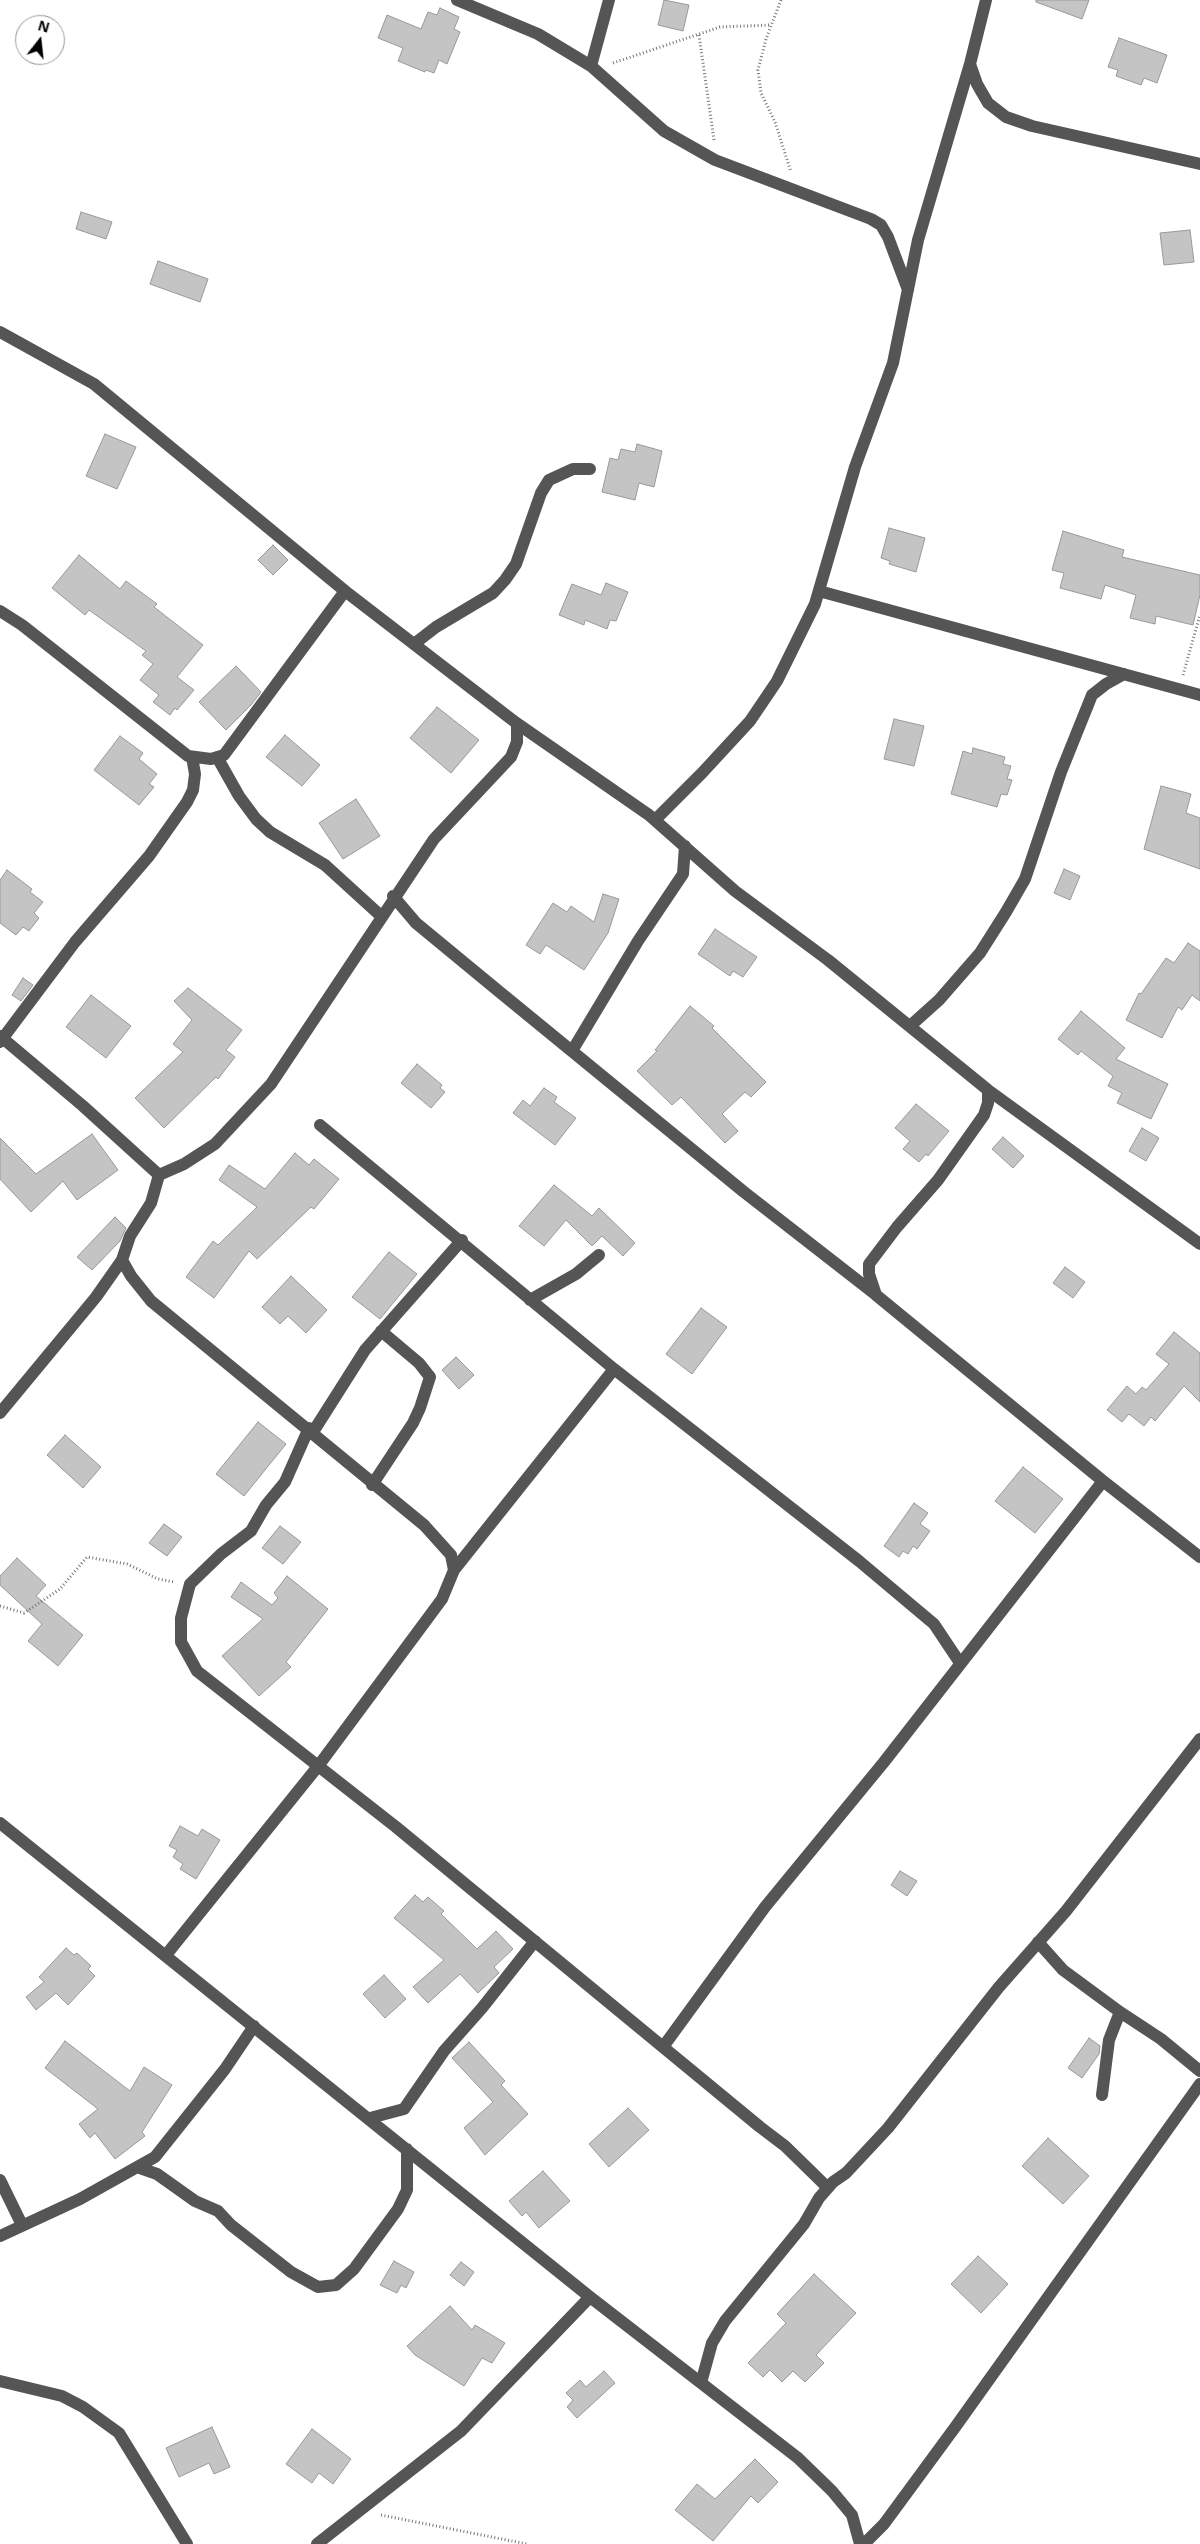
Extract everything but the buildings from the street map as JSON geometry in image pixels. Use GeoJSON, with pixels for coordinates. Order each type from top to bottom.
{"type":"FeatureCollection","features":[{"type":"Feature","properties":{"kind":"street"},"geometry":{"type":"LineString","coordinates":[[457,0],[538,34],[594,68],[664,131],[715,160],[795,192],[871,219],[880,225],[892,244],[908,292]]}},
{"type":"Feature","properties":{"kind":"street"},"geometry":{"type":"LineString","coordinates":[[594,68],[609,0]]}},
{"type":"Feature","properties":{"kind":"street"},"geometry":{"type":"LineString","coordinates":[[655,820],[750,722],[777,681],[800,637],[819,591],[861,448],[893,363],[918,240],[970,64],[986,0]]}},
{"type":"Feature","properties":{"kind":"street"},"geometry":{"type":"LineString","coordinates":[[970,64],[976,84],[988,103],[1006,117],[1032,126],[1200,164]]}},
{"type":"Feature","properties":{"kind":"street"},"geometry":{"type":"LineString","coordinates":[[0,332],[94,384],[345,591],[517,724],[655,820],[735,892],[828,960],[988,1090],[1200,1244]]}},
{"type":"Feature","properties":{"kind":"street"},"geometry":{"type":"LineString","coordinates":[[414,644],[436,627],[493,593],[505,580],[516,564],[541,493],[549,480],[573,470],[590,469]]}},
{"type":"Feature","properties":{"kind":"street"},"geometry":{"type":"LineString","coordinates":[[0,611],[22,625],[188,756],[211,759],[224,755],[345,591]]}},
{"type":"Feature","properties":{"kind":"street"},"geometry":{"type":"LineString","coordinates":[[819,591],[1200,695]]}},
{"type":"Feature","properties":{"kind":"street"},"geometry":{"type":"LineString","coordinates":[[910,1026],[940,1000],[980,953],[1006,912],[1025,879],[1061,772],[1092,695],[1106,684],[1124,674]]}},
{"type":"Feature","properties":{"kind":"street"},"geometry":{"type":"LineString","coordinates":[[0,1413],[96,1297],[122,1260],[130,1236],[150,1203],[159,1175],[184,1164],[215,1144],[271,1084],[346,972],[393,896],[434,839],[511,757],[516,742],[517,724]]}},
{"type":"Feature","properties":{"kind":"street"},"geometry":{"type":"LineString","coordinates":[[159,1175],[83,1106],[1,1039],[76,942],[149,856],[186,802],[193,790],[195,774],[192,757]]}},
{"type":"Feature","properties":{"kind":"street"},"geometry":{"type":"LineString","coordinates":[[217,757],[239,796],[256,819],[270,832],[326,865],[381,916]]}},
{"type":"Feature","properties":{"kind":"street"},"geometry":{"type":"LineString","coordinates":[[572,1052],[638,941],[683,874],[685,846]]}},
{"type":"Feature","properties":{"kind":"street"},"geometry":{"type":"LineString","coordinates":[[393,896],[416,923],[572,1052],[744,1192],[876,1294],[1103,1481],[1200,1557]]}},
{"type":"Feature","properties":{"kind":"street"},"geometry":{"type":"LineString","coordinates":[[876,1294],[869,1274],[869,1264],[897,1227],[938,1180],[984,1115],[988,1103],[988,1090]]}},
{"type":"Feature","properties":{"kind":"street"},"geometry":{"type":"LineString","coordinates":[[320,1125],[462,1240],[530,1300],[614,1369],[858,1561],[934,1624],[960,1663]]}},
{"type":"Feature","properties":{"kind":"street"},"geometry":{"type":"LineString","coordinates":[[462,1240],[364,1350],[311,1430],[285,1482],[266,1505],[251,1531],[220,1554],[190,1584],[181,1618],[180,1642],[197,1671],[319,1765],[760,2128],[785,2146],[828,2188]]}},
{"type":"Feature","properties":{"kind":"street"},"geometry":{"type":"LineString","coordinates":[[530,1300],[576,1274],[599,1255]]}},
{"type":"Feature","properties":{"kind":"street"},"geometry":{"type":"LineString","coordinates":[[122,1260],[131,1276],[158,1306],[311,1430],[372,1484],[424,1525],[443,1543],[451,1555],[454,1570]]}},
{"type":"Feature","properties":{"kind":"street"},"geometry":{"type":"LineString","coordinates":[[372,1484],[413,1423],[430,1377],[419,1364],[381,1331]]}},
{"type":"Feature","properties":{"kind":"street"},"geometry":{"type":"LineString","coordinates":[[166,1955],[319,1765],[442,1599],[454,1570],[614,1369]]}},
{"type":"Feature","properties":{"kind":"street"},"geometry":{"type":"LineString","coordinates":[[663,2047],[765,1907],[884,1762],[1103,1481]]}},
{"type":"Feature","properties":{"kind":"street"},"geometry":{"type":"LineString","coordinates":[[701,2382],[712,2343],[726,2320],[804,2224],[828,2188],[846,2173],[888,2128],[999,1987],[1066,1911],[1200,1739]]}},
{"type":"Feature","properties":{"kind":"street"},"geometry":{"type":"LineString","coordinates":[[0,1823],[370,2118],[590,2297],[798,2458],[832,2491],[852,2515],[860,2544]]}},
{"type":"Feature","properties":{"kind":"street"},"geometry":{"type":"LineString","coordinates":[[370,2118],[404,2109],[444,2051],[482,2008],[534,1941]]}},
{"type":"Feature","properties":{"kind":"street"},"geometry":{"type":"LineString","coordinates":[[1038,1942],[1063,1970],[1120,2012],[1161,2039],[1200,2070]]}},
{"type":"Feature","properties":{"kind":"street"},"geometry":{"type":"LineString","coordinates":[[1102,2095],[1109,2040],[1120,2012]]}},
{"type":"Feature","properties":{"kind":"street"},"geometry":{"type":"LineString","coordinates":[[0,2236],[80,2199],[155,2157],[224,2070],[254,2026]]}},
{"type":"Feature","properties":{"kind":"street"},"geometry":{"type":"LineString","coordinates":[[864,2544],[884,2524],[956,2426],[1200,2084]]}},
{"type":"Feature","properties":{"kind":"street"},"geometry":{"type":"LineString","coordinates":[[137,2167],[157,2174],[195,2201],[218,2212],[231,2225],[291,2272],[318,2287],[336,2285],[354,2269],[398,2209],[407,2190],[407,2149]]}},
{"type":"Feature","properties":{"kind":"street"},"geometry":{"type":"LineString","coordinates":[[0,2180],[22,2225]]}},
{"type":"Feature","properties":{"kind":"street"},"geometry":{"type":"LineString","coordinates":[[318,2544],[461,2431],[590,2297]]}},
{"type":"Feature","properties":{"kind":"street"},"geometry":{"type":"LineString","coordinates":[[0,2381],[62,2396],[83,2407],[119,2433],[187,2544]]}},
{"type":"Feature","properties":{"kind":"path"},"geometry":{"type":"LineString","coordinates":[[781,0],[758,70],[761,93],[775,122],[790,168],[795,192]]}},
{"type":"Feature","properties":{"kind":"path"},"geometry":{"type":"LineString","coordinates":[[594,68],[720,27],[772,25]]}},
{"type":"Feature","properties":{"kind":"path"},"geometry":{"type":"LineString","coordinates":[[699,34],[712,122],[715,160]]}},
{"type":"Feature","properties":{"kind":"path"},"geometry":{"type":"LineString","coordinates":[[1179,689],[1200,615]]}},
{"type":"Feature","properties":{"kind":"path"},"geometry":{"type":"LineString","coordinates":[[0,1606],[24,1613],[60,1589],[87,1557],[127,1564],[158,1580],[190,1584]]}},
{"type":"Feature","properties":{"kind":"path"},"geometry":{"type":"LineString","coordinates":[[359,2512],[527,2544]]}}]}
